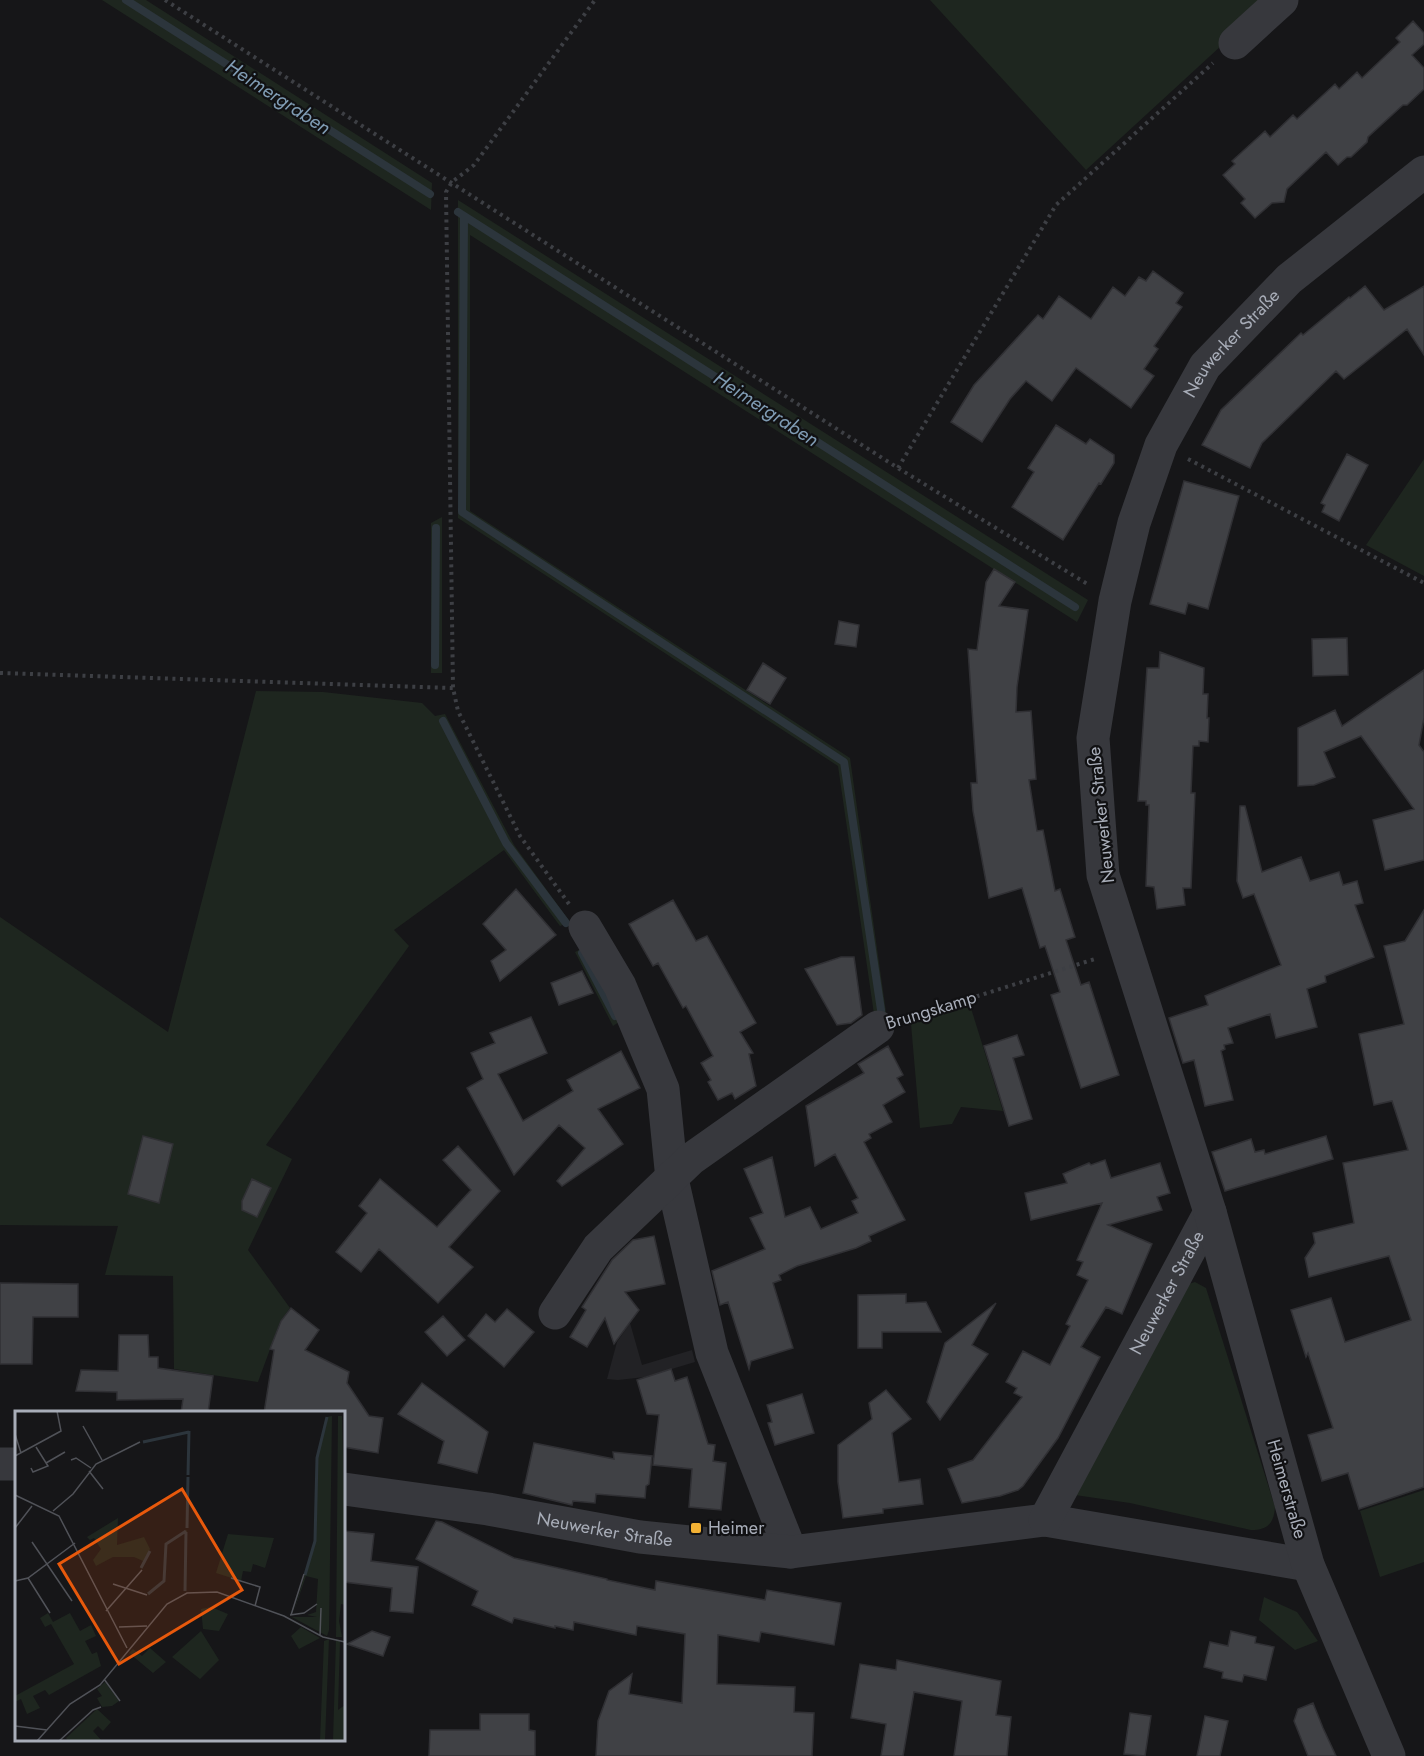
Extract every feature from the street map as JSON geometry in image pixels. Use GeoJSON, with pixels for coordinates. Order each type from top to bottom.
{"type":"FeatureCollection","features":[{"type":"Feature","properties":{"kind":"street"},"geometry":{"type":"LineString","coordinates":[[1235,43],[1282,0]]}},
{"type":"Feature","properties":{"kind":"street","name":"Neuwerker Straße"},"geometry":{"type":"LineString","coordinates":[[1045,1520],[1210,1212],[1103,875],[1093,738],[1115,602],[1134,523],[1161,445],[1205,366],[1289,279],[1424,172]]}},
{"type":"Feature","properties":{"kind":"street"},"geometry":{"type":"LineString","coordinates":[[585,927],[620,986],[663,1089],[672,1179],[712,1353],[791,1552]]}},
{"type":"Feature","properties":{"kind":"street","name":"Brungskamp"},"geometry":{"type":"LineString","coordinates":[[555,1313],[598,1248],[691,1159],[878,1027]]}},
{"type":"Feature","properties":{"kind":"street","name":"Heimerstraße"},"geometry":{"type":"LineString","coordinates":[[1210,1212],[1308,1565],[1389,1756]]}},
{"type":"Feature","properties":{"kind":"street","name":"Neuwerker Straße"},"geometry":{"type":"LineString","coordinates":[[345,1490],[488,1509],[640,1537],[791,1552],[1045,1520],[1308,1565]]}},
{"type":"Feature","properties":{"kind":"path"},"geometry":{"type":"LineString","coordinates":[[165,0],[898,468],[1115,602]]}},
{"type":"Feature","properties":{"kind":"path"},"geometry":{"type":"LineString","coordinates":[[585,927],[520,836],[458,711],[453,688],[446,192],[452,182],[474,165],[595,0]]}},
{"type":"Feature","properties":{"kind":"path"},"geometry":{"type":"LineString","coordinates":[[898,468],[1056,206],[1235,43]]}},
{"type":"Feature","properties":{"kind":"path"},"geometry":{"type":"LineString","coordinates":[[1161,445],[1424,583]]}},
{"type":"Feature","properties":{"kind":"path"},"geometry":{"type":"LineString","coordinates":[[0,673],[453,688]]}},
{"type":"Feature","properties":{"kind":"path","name":"Brungskamp"},"geometry":{"type":"LineString","coordinates":[[878,1027],[1126,949]]}},
{"type":"Feature","properties":{"kind":"shaded area"},"geometry":{"type":"Polygon","coordinates":[[[102,0],[146,0],[432,183],[431,210],[102,0]]]}},
{"type":"Feature","properties":{"kind":"shaded area"},"geometry":{"type":"Polygon","coordinates":[[[930,0],[1271,0],[1086,170],[930,0]]]}},
{"type":"Feature","properties":{"kind":"shaded area"},"geometry":{"type":"Polygon","coordinates":[[[458,200],[1088,600],[1077,622],[470,235],[470,511],[850,758],[887,1019],[875,1021],[838,766],[458,518],[458,200]]]}},
{"type":"Feature","properties":{"kind":"shaded area"},"geometry":{"type":"Polygon","coordinates":[[[1424,459],[1424,576],[1366,545],[1424,459]]]}},
{"type":"Feature","properties":{"kind":"shaded area"},"geometry":{"type":"Polygon","coordinates":[[[442,517],[442,673],[431,673],[431,523],[442,517]]]}},
{"type":"Feature","properties":{"kind":"shaded area"},"geometry":{"type":"Polygon","coordinates":[[[256,691],[323,692],[422,703],[435,716],[445,714],[514,845],[570,922],[560,926],[504,850],[394,930],[409,946],[266,1145],[292,1159],[248,1250],[290,1308],[280,1322],[258,1382],[174,1369],[173,1276],[105,1275],[118,1226],[0,1225],[0,917],[168,1032],[256,691]]]}},
{"type":"Feature","properties":{"kind":"shaded area"},"geometry":{"type":"Polygon","coordinates":[[[585,947],[622,1020],[613,1026],[575,952],[585,947]]]}},
{"type":"Feature","properties":{"kind":"shaded area"},"geometry":{"type":"Polygon","coordinates":[[[970,1005],[1003,1111],[961,1107],[952,1124],[920,1128],[911,1024],[970,1005]]]}},
{"type":"Feature","properties":{"kind":"shaded area"},"geometry":{"type":"Polygon","coordinates":[[[1195,1282],[1206,1288],[1275,1507],[1271,1521],[1262,1529],[1251,1530],[1130,1503],[1075,1495],[1176,1288],[1195,1282]]]}},
{"type":"Feature","properties":{"kind":"shaded area"},"geometry":{"type":"Polygon","coordinates":[[[630,1323],[642,1365],[692,1350],[695,1362],[645,1377],[607,1379],[617,1342],[630,1323]]]}},
{"type":"Feature","properties":{"kind":"shaded area"},"geometry":{"type":"Polygon","coordinates":[[[1424,1490],[1424,1562],[1380,1577],[1360,1511],[1424,1490]]]}},
{"type":"Feature","properties":{"kind":"shaded area"},"geometry":{"type":"Polygon","coordinates":[[[1264,1597],[1297,1612],[1318,1641],[1295,1650],[1259,1620],[1264,1597]]]}},
{"type":"Feature","properties":{"kind":"building"},"geometry":{"type":"Polygon","coordinates":[[[1413,21],[1424,33],[1424,44],[1412,55],[1424,68],[1424,89],[1368,137],[1367,142],[1351,157],[1347,157],[1338,165],[1326,152],[1287,189],[1284,202],[1272,203],[1255,218],[1241,203],[1245,199],[1223,175],[1235,164],[1232,161],[1265,131],[1270,137],[1293,115],[1297,119],[1335,84],[1339,89],[1357,72],[1362,78],[1400,42],[1396,38],[1413,21]]]}},
{"type":"Feature","properties":{"kind":"building"},"geometry":{"type":"Polygon","coordinates":[[[1153,271],[1183,293],[1176,303],[1182,307],[1154,346],[1158,349],[1144,369],[1154,376],[1131,408],[1076,368],[1052,401],[1026,381],[1010,399],[982,442],[951,422],[974,385],[1038,315],[1043,319],[1059,296],[1091,319],[1113,287],[1125,296],[1139,277],[1146,281],[1153,271]]]}},
{"type":"Feature","properties":{"kind":"building"},"geometry":{"type":"Polygon","coordinates":[[[1365,286],[1384,310],[1424,286],[1424,355],[1407,329],[1344,379],[1336,371],[1262,443],[1250,468],[1202,445],[1221,410],[1301,333],[1303,335],[1365,286]]]}},
{"type":"Feature","properties":{"kind":"building"},"geometry":{"type":"Polygon","coordinates":[[[1056,425],[1086,444],[1090,439],[1114,455],[1114,463],[1063,540],[1012,507],[1034,472],[1028,468],[1056,425]]]}},
{"type":"Feature","properties":{"kind":"building"},"geometry":{"type":"Polygon","coordinates":[[[1347,454],[1368,465],[1339,521],[1322,512],[1325,505],[1321,503],[1347,454]]]}},
{"type":"Feature","properties":{"kind":"building"},"geometry":{"type":"Polygon","coordinates":[[[1184,481],[1239,496],[1208,609],[1188,603],[1185,614],[1150,604],[1184,481]]]}},
{"type":"Feature","properties":{"kind":"building"},"geometry":{"type":"Polygon","coordinates":[[[994,569],[1015,582],[999,606],[1028,610],[1017,687],[1016,712],[1031,711],[1036,779],[1029,780],[1037,831],[1043,830],[1055,891],[1060,889],[1075,937],[1066,940],[1081,985],[1089,982],[1119,1075],[1081,1088],[1051,995],[1060,992],[1045,946],[1040,948],[1022,888],[989,898],[973,811],[971,783],[977,783],[968,649],[977,650],[986,582],[994,569]]]}},
{"type":"Feature","properties":{"kind":"building"},"geometry":{"type":"Polygon","coordinates":[[[839,621],[859,625],[856,647],[835,644],[839,621]]]}},
{"type":"Feature","properties":{"kind":"building"},"geometry":{"type":"Polygon","coordinates":[[[1347,638],[1348,675],[1313,676],[1312,639],[1347,638]]]}},
{"type":"Feature","properties":{"kind":"building"},"geometry":{"type":"Polygon","coordinates":[[[1160,652],[1204,668],[1203,694],[1208,694],[1207,718],[1209,718],[1208,742],[1199,741],[1199,746],[1193,746],[1191,793],[1195,793],[1191,888],[1183,888],[1185,905],[1157,909],[1154,887],[1146,886],[1149,805],[1146,805],[1146,801],[1138,801],[1147,668],[1159,668],[1160,652]]]}},
{"type":"Feature","properties":{"kind":"building"},"geometry":{"type":"Polygon","coordinates":[[[763,663],[786,678],[770,704],[747,690],[763,663]]]}},
{"type":"Feature","properties":{"kind":"building"},"geometry":{"type":"Polygon","coordinates":[[[1424,670],[1424,718],[1419,745],[1424,752],[1424,860],[1385,870],[1373,820],[1414,809],[1361,736],[1324,752],[1335,777],[1314,785],[1298,786],[1298,728],[1335,710],[1342,726],[1424,670]]]}},
{"type":"Feature","properties":{"kind":"building"},"geometry":{"type":"Polygon","coordinates":[[[1240,806],[1245,806],[1262,872],[1301,857],[1310,881],[1339,872],[1343,885],[1357,881],[1363,903],[1355,905],[1374,957],[1325,976],[1326,982],[1307,989],[1317,1027],[1276,1038],[1270,1014],[1228,1028],[1233,1043],[1224,1045],[1225,1049],[1221,1051],[1233,1100],[1205,1106],[1194,1060],[1183,1063],[1169,1018],[1208,1005],[1205,996],[1281,965],[1254,894],[1243,898],[1237,881],[1240,806]]]}},
{"type":"Feature","properties":{"kind":"building"},"geometry":{"type":"Polygon","coordinates":[[[516,889],[556,935],[500,981],[491,961],[506,950],[483,924],[516,889]]]}},
{"type":"Feature","properties":{"kind":"building"},"geometry":{"type":"Polygon","coordinates":[[[673,900],[696,941],[707,936],[756,1023],[740,1032],[753,1053],[749,1054],[756,1086],[735,1099],[732,1093],[718,1100],[708,1082],[711,1080],[701,1063],[713,1056],[686,1006],[683,1008],[658,963],[653,966],[629,924],[673,900]]]}},
{"type":"Feature","properties":{"kind":"building"},"geometry":{"type":"Polygon","coordinates":[[[1424,910],[1424,1487],[1359,1509],[1348,1473],[1322,1481],[1308,1435],[1333,1428],[1291,1310],[1331,1298],[1345,1342],[1411,1320],[1389,1256],[1309,1277],[1305,1258],[1315,1243],[1313,1233],[1354,1223],[1343,1163],[1408,1150],[1392,1101],[1374,1105],[1359,1034],[1404,1024],[1384,946],[1405,941],[1424,910]]]}},
{"type":"Feature","properties":{"kind":"building"},"geometry":{"type":"Polygon","coordinates":[[[841,957],[854,957],[862,1015],[851,1023],[837,1025],[805,969],[841,957]]]}},
{"type":"Feature","properties":{"kind":"building"},"geometry":{"type":"Polygon","coordinates":[[[582,971],[593,993],[559,1005],[551,983],[582,971]]]}},
{"type":"Feature","properties":{"kind":"building"},"geometry":{"type":"Polygon","coordinates":[[[531,1017],[547,1053],[498,1074],[523,1121],[573,1091],[567,1080],[621,1051],[640,1088],[598,1109],[623,1144],[562,1186],[557,1181],[585,1148],[559,1125],[514,1175],[467,1088],[483,1079],[471,1053],[495,1043],[490,1033],[531,1017]]]}},
{"type":"Feature","properties":{"kind":"building"},"geometry":{"type":"Polygon","coordinates":[[[1017,1035],[1024,1055],[1013,1058],[1032,1119],[1009,1126],[984,1046],[1017,1035]]]}},
{"type":"Feature","properties":{"kind":"building"},"geometry":{"type":"Polygon","coordinates":[[[888,1046],[903,1075],[897,1078],[905,1092],[883,1105],[892,1122],[869,1134],[871,1138],[864,1142],[905,1220],[869,1236],[871,1241],[856,1248],[797,1266],[779,1275],[781,1280],[773,1283],[793,1348],[751,1361],[749,1369],[728,1302],[720,1305],[712,1271],[765,1249],[750,1218],[763,1213],[744,1169],[772,1157],[785,1217],[810,1207],[821,1229],[858,1213],[852,1201],[858,1198],[835,1154],[815,1166],[806,1106],[864,1073],[858,1064],[888,1046]]]}},
{"type":"Feature","properties":{"kind":"building"},"geometry":{"type":"Polygon","coordinates":[[[143,1136],[173,1144],[159,1203],[128,1194],[143,1136]]]}},
{"type":"Feature","properties":{"kind":"building"},"geometry":{"type":"Polygon","coordinates":[[[1326,1136],[1333,1159],[1225,1191],[1212,1152],[1251,1139],[1255,1152],[1264,1150],[1265,1154],[1326,1136]]]}},
{"type":"Feature","properties":{"kind":"building"},"geometry":{"type":"Polygon","coordinates":[[[458,1146],[500,1191],[449,1247],[473,1267],[438,1303],[379,1249],[361,1272],[336,1252],[367,1213],[359,1206],[380,1179],[437,1227],[471,1190],[443,1160],[458,1146]]]}},
{"type":"Feature","properties":{"kind":"building"},"geometry":{"type":"Polygon","coordinates":[[[1105,1160],[1111,1178],[1160,1163],[1170,1193],[1157,1197],[1162,1210],[1108,1225],[1152,1244],[1122,1314],[1106,1307],[1081,1347],[1100,1357],[1058,1438],[1023,1486],[1000,1496],[962,1503],[948,1469],[973,1460],[1022,1397],[1014,1393],[1017,1388],[1006,1382],[1023,1351],[1050,1365],[1070,1326],[1066,1324],[1088,1280],[1077,1275],[1083,1262],[1077,1260],[1102,1203],[1031,1220],[1025,1193],[1067,1183],[1063,1174],[1089,1163],[1091,1165],[1105,1160]]]}},
{"type":"Feature","properties":{"kind":"building"},"geometry":{"type":"Polygon","coordinates":[[[252,1179],[271,1188],[257,1217],[242,1210],[242,1201],[252,1179]]]}},
{"type":"Feature","properties":{"kind":"building"},"geometry":{"type":"Polygon","coordinates":[[[654,1236],[665,1284],[625,1292],[639,1310],[614,1344],[605,1318],[587,1347],[570,1337],[586,1310],[582,1307],[612,1260],[633,1240],[654,1236]]]}},
{"type":"Feature","properties":{"kind":"building"},"geometry":{"type":"Polygon","coordinates":[[[0,1283],[78,1284],[78,1317],[33,1317],[32,1364],[0,1364],[0,1283]]]}},
{"type":"Feature","properties":{"kind":"building"},"geometry":{"type":"Polygon","coordinates":[[[906,1294],[906,1303],[926,1302],[941,1332],[882,1332],[882,1348],[858,1348],[858,1295],[906,1294]]]}},
{"type":"Feature","properties":{"kind":"building"},"geometry":{"type":"Polygon","coordinates":[[[996,1303],[972,1345],[988,1354],[940,1420],[927,1402],[945,1343],[996,1303]]]}},
{"type":"Feature","properties":{"kind":"building"},"geometry":{"type":"Polygon","coordinates":[[[291,1308],[319,1330],[305,1350],[349,1372],[347,1383],[369,1416],[383,1418],[378,1453],[345,1447],[345,1411],[264,1411],[274,1350],[270,1349],[281,1321],[291,1308]]]}},
{"type":"Feature","properties":{"kind":"building"},"geometry":{"type":"Polygon","coordinates":[[[507,1309],[534,1332],[504,1367],[468,1336],[486,1314],[495,1322],[507,1309]]]}},
{"type":"Feature","properties":{"kind":"building"},"geometry":{"type":"Polygon","coordinates":[[[443,1316],[465,1340],[447,1356],[425,1332],[443,1316]]]}},
{"type":"Feature","properties":{"kind":"building"},"geometry":{"type":"Polygon","coordinates":[[[119,1335],[148,1335],[149,1357],[158,1357],[158,1368],[213,1376],[208,1411],[181,1411],[183,1399],[117,1400],[117,1392],[76,1391],[81,1370],[118,1371],[119,1335]]]}},
{"type":"Feature","properties":{"kind":"building"},"geometry":{"type":"Polygon","coordinates":[[[671,1369],[675,1381],[687,1377],[708,1444],[715,1445],[713,1461],[726,1463],[721,1510],[689,1507],[692,1469],[653,1465],[659,1415],[647,1414],[637,1380],[671,1369]]]}},
{"type":"Feature","properties":{"kind":"building"},"geometry":{"type":"Polygon","coordinates":[[[422,1383],[488,1432],[477,1473],[438,1463],[444,1441],[398,1414],[422,1383]]]}},
{"type":"Feature","properties":{"kind":"building"},"geometry":{"type":"Polygon","coordinates":[[[886,1390],[911,1419],[892,1433],[899,1482],[920,1479],[923,1504],[883,1509],[883,1513],[843,1518],[838,1482],[838,1445],[872,1419],[869,1403],[886,1390]]]}},
{"type":"Feature","properties":{"kind":"building"},"geometry":{"type":"Polygon","coordinates":[[[802,1394],[814,1433],[775,1445],[768,1423],[772,1422],[767,1405],[802,1394]]]}},
{"type":"Feature","properties":{"kind":"building"},"geometry":{"type":"Polygon","coordinates":[[[534,1443],[614,1459],[613,1452],[652,1456],[645,1498],[596,1494],[595,1503],[573,1501],[572,1505],[523,1493],[534,1443]]]}},
{"type":"Feature","properties":{"kind":"building"},"geometry":{"type":"Polygon","coordinates":[[[436,1521],[514,1558],[655,1590],[656,1581],[765,1600],[767,1590],[841,1603],[834,1645],[761,1632],[759,1642],[718,1635],[717,1684],[795,1687],[794,1712],[814,1713],[812,1756],[596,1756],[598,1721],[609,1691],[632,1674],[629,1694],[682,1703],[685,1634],[637,1626],[636,1635],[574,1622],[573,1630],[514,1618],[512,1623],[472,1605],[478,1591],[416,1559],[436,1521]]]}},
{"type":"Feature","properties":{"kind":"building"},"geometry":{"type":"Polygon","coordinates":[[[345,1531],[374,1534],[371,1561],[418,1567],[413,1613],[390,1611],[392,1588],[345,1582],[345,1531]]]}},
{"type":"Feature","properties":{"kind":"building"},"geometry":{"type":"Polygon","coordinates":[[[372,1631],[390,1637],[383,1656],[347,1644],[372,1631]]]}},
{"type":"Feature","properties":{"kind":"building"},"geometry":{"type":"Polygon","coordinates":[[[1231,1631],[1256,1637],[1255,1643],[1274,1647],[1266,1680],[1244,1675],[1242,1682],[1222,1678],[1223,1672],[1204,1667],[1210,1642],[1228,1646],[1231,1631]]]}},
{"type":"Feature","properties":{"kind":"building"},"geometry":{"type":"Polygon","coordinates":[[[897,1660],[1001,1681],[996,1715],[1011,1717],[1007,1756],[954,1756],[962,1701],[914,1692],[903,1756],[881,1756],[886,1724],[851,1718],[860,1664],[896,1670],[897,1660]]]}},
{"type":"Feature","properties":{"kind":"building"},"geometry":{"type":"Polygon","coordinates":[[[1313,1703],[1336,1756],[1308,1756],[1294,1721],[1298,1709],[1313,1703]]]}},
{"type":"Feature","properties":{"kind":"building"},"geometry":{"type":"Polygon","coordinates":[[[1130,1713],[1151,1716],[1145,1756],[1124,1754],[1130,1713]]]}},
{"type":"Feature","properties":{"kind":"building"},"geometry":{"type":"Polygon","coordinates":[[[480,1714],[529,1714],[529,1730],[535,1731],[535,1756],[429,1756],[430,1730],[480,1730],[480,1714]]]}},
{"type":"Feature","properties":{"kind":"building"},"geometry":{"type":"Polygon","coordinates":[[[1205,1716],[1228,1721],[1220,1756],[1197,1756],[1205,1716]]]}},
{"type":"Feature","properties":{"kind":"waterway","name":"Heimergraben"},"geometry":{"type":"LineString","coordinates":[[126,0],[430,194]]}},
{"type":"Feature","properties":{"kind":"waterway","name":"Heimergraben"},"geometry":{"type":"LineString","coordinates":[[458,212],[1075,607]]}},
{"type":"Feature","properties":{"kind":"waterway"},"geometry":{"type":"LineString","coordinates":[[464,217],[462,512],[844,762],[881,1010]]}},
{"type":"Feature","properties":{"kind":"waterway"},"geometry":{"type":"LineString","coordinates":[[435,665],[436,528]]}},
{"type":"Feature","properties":{"kind":"waterway"},"geometry":{"type":"LineString","coordinates":[[443,721],[506,843],[566,923]]}},
{"type":"Feature","properties":{"kind":"waterway"},"geometry":{"type":"LineString","coordinates":[[582,953],[615,1016]]}},
{"type":"Feature","properties":{"kind":"place","name":"Heimer"},"geometry":{"type":"Point","coordinates":[696,1528]}}]}
